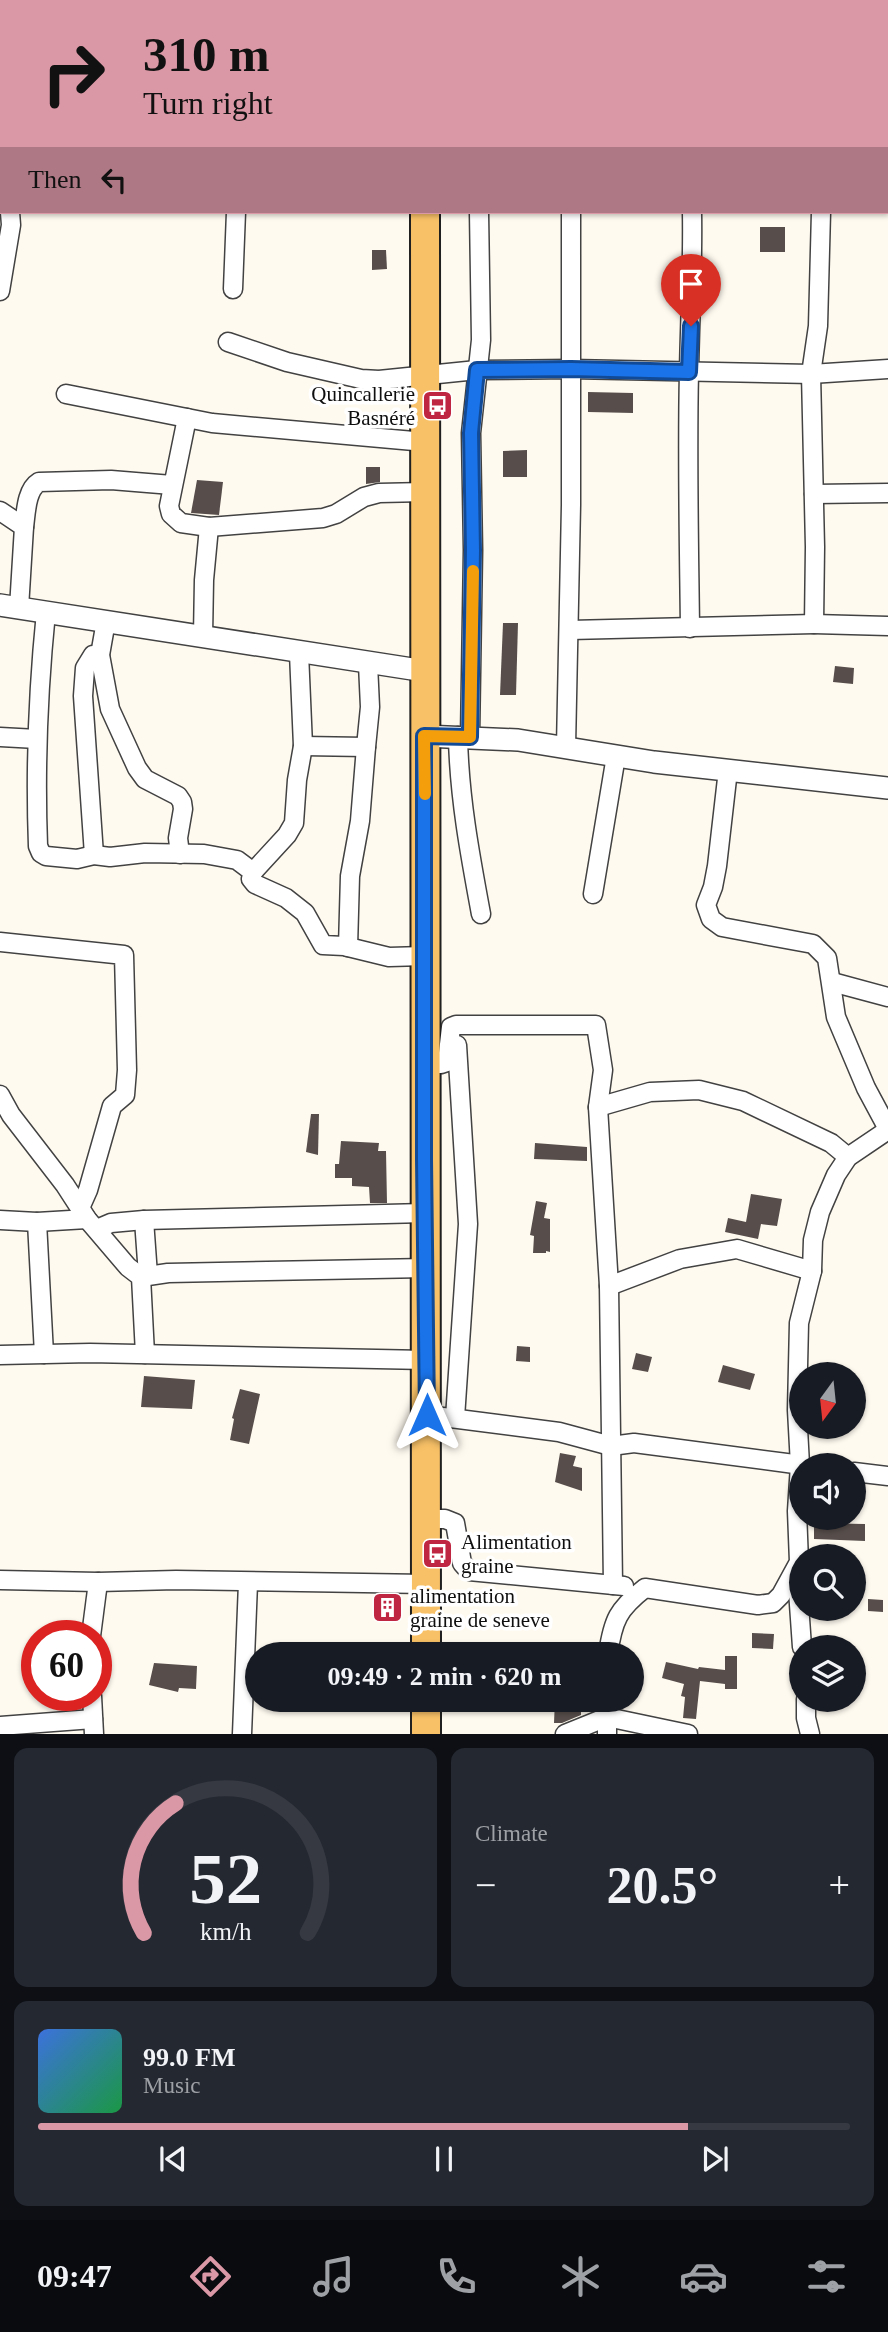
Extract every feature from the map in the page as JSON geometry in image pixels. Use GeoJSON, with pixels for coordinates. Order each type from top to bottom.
{"type":"FeatureCollection","features":[{"type":"Feature","properties":{"kind":"main road"},"geometry":{"type":"LineString","coordinates":[[425,214],[426,1642]]}},
{"type":"Feature","properties":{"kind":"main road"},"geometry":{"type":"LineString","coordinates":[[426,1712],[426,1734]]}},
{"type":"Feature","properties":{"kind":"street"},"geometry":{"type":"LineString","coordinates":[[0,291],[11,225],[10,214]]}},
{"type":"Feature","properties":{"kind":"street"},"geometry":{"type":"LineString","coordinates":[[233,289],[236,214]]}},
{"type":"Feature","properties":{"kind":"street"},"geometry":{"type":"LineString","coordinates":[[480,214],[481,340],[471,433],[473,550],[464,736],[458,773],[481,914]]}},
{"type":"Feature","properties":{"kind":"street"},"geometry":{"type":"LineString","coordinates":[[566,747],[570,630],[571,214]]}},
{"type":"Feature","properties":{"kind":"street"},"geometry":{"type":"LineString","coordinates":[[690,628],[689,372],[693,279],[692,214]]}},
{"type":"Feature","properties":{"kind":"street"},"geometry":{"type":"LineString","coordinates":[[814,624],[811,374],[818,326],[821,214]]}},
{"type":"Feature","properties":{"kind":"street"},"geometry":{"type":"LineString","coordinates":[[228,342],[287,362],[361,379],[379,380],[477,370],[571,369],[811,374],[888,369]]}},
{"type":"Feature","properties":{"kind":"street"},"geometry":{"type":"LineString","coordinates":[[66,394],[212,423],[425,442]]}},
{"type":"Feature","properties":{"kind":"street"},"geometry":{"type":"LineString","coordinates":[[187,418],[172,485],[170,514],[181,523],[209,527],[327,518],[364,497],[379,493],[425,492]]}},
{"type":"Feature","properties":{"kind":"street"},"geometry":{"type":"LineString","coordinates":[[172,485],[111,480],[39,482],[34,485],[9,606],[425,671]]}},
{"type":"Feature","properties":{"kind":"street"},"geometry":{"type":"LineString","coordinates":[[814,494],[888,493]]}},
{"type":"Feature","properties":{"kind":"street"},"geometry":{"type":"LineString","coordinates":[[0,511],[24,527]]}},
{"type":"Feature","properties":{"kind":"street"},"geometry":{"type":"LineString","coordinates":[[204,636],[204,580],[209,527]]}},
{"type":"Feature","properties":{"kind":"street"},"geometry":{"type":"LineString","coordinates":[[46,612],[38,694],[35,774],[41,853],[77,859],[94,855],[110,857],[145,853],[204,854],[242,862],[253,872]]}},
{"type":"Feature","properties":{"kind":"street"},"geometry":{"type":"LineString","coordinates":[[106,621],[100,655],[110,709],[137,768],[149,783],[178,796],[182,802],[178,838],[180,854]]}},
{"type":"Feature","properties":{"kind":"street"},"geometry":{"type":"LineString","coordinates":[[570,630],[814,624],[888,626]]}},
{"type":"Feature","properties":{"kind":"street"},"geometry":{"type":"LineString","coordinates":[[299,653],[303,746],[294,823],[287,835],[253,872],[251,879],[255,884],[286,898],[305,913],[313,924],[320,943],[389,957],[424,956]]}},
{"type":"Feature","properties":{"kind":"street"},"geometry":{"type":"LineString","coordinates":[[94,855],[83,696],[88,662],[93,656],[100,655]]}},
{"type":"Feature","properties":{"kind":"street"},"geometry":{"type":"LineString","coordinates":[[348,947],[350,876],[360,821],[370,707],[368,664]]}},
{"type":"Feature","properties":{"kind":"street"},"geometry":{"type":"LineString","coordinates":[[424,736],[464,736],[566,747],[616,756],[888,788]]}},
{"type":"Feature","properties":{"kind":"street"},"geometry":{"type":"LineString","coordinates":[[0,737],[37,740]]}},
{"type":"Feature","properties":{"kind":"street"},"geometry":{"type":"LineString","coordinates":[[303,746],[366,747]]}},
{"type":"Feature","properties":{"kind":"street"},"geometry":{"type":"LineString","coordinates":[[593,894],[616,756]]}},
{"type":"Feature","properties":{"kind":"street"},"geometry":{"type":"LineString","coordinates":[[728,770],[717,866],[706,905],[711,919],[722,927],[813,944],[827,958],[836,1017],[866,1088],[888,1126],[848,1157],[836,1175],[820,1212],[813,1240],[813,1271],[799,1323],[797,1410],[800,1453]]}},
{"type":"Feature","properties":{"kind":"street"},"geometry":{"type":"LineString","coordinates":[[0,942],[124,955],[127,1070],[125,1095],[112,1106],[88,1191],[88,1219]]}},
{"type":"Feature","properties":{"kind":"street"},"geometry":{"type":"LineString","coordinates":[[832,982],[888,997]]}},
{"type":"Feature","properties":{"kind":"street"},"geometry":{"type":"LineString","coordinates":[[455,1419],[468,1224],[456,1025]]}},
{"type":"Feature","properties":{"kind":"street"},"geometry":{"type":"LineString","coordinates":[[424,1064],[441,1065],[447,1062],[449,1032],[451,1027],[456,1025],[596,1025],[603,1070],[598,1107],[609,1286],[612,1585]]}},
{"type":"Feature","properties":{"kind":"street"},"geometry":{"type":"LineString","coordinates":[[598,1107],[650,1092],[699,1090],[743,1101],[831,1143],[848,1157]]}},
{"type":"Feature","properties":{"kind":"street"},"geometry":{"type":"LineString","coordinates":[[0,1095],[11,1115],[88,1219],[128,1267],[145,1276],[426,1268]]}},
{"type":"Feature","properties":{"kind":"street"},"geometry":{"type":"LineString","coordinates":[[0,1220],[37,1222],[88,1219],[111,1223],[425,1213]]}},
{"type":"Feature","properties":{"kind":"street"},"geometry":{"type":"LineString","coordinates":[[144,1220],[145,1354]]}},
{"type":"Feature","properties":{"kind":"street"},"geometry":{"type":"LineString","coordinates":[[37,1222],[44,1354]]}},
{"type":"Feature","properties":{"kind":"street"},"geometry":{"type":"LineString","coordinates":[[609,1286],[680,1259],[737,1250],[813,1271]]}},
{"type":"Feature","properties":{"kind":"street"},"geometry":{"type":"LineString","coordinates":[[0,1355],[145,1354],[426,1360]]}},
{"type":"Feature","properties":{"kind":"street"},"geometry":{"type":"LineString","coordinates":[[427,1415],[559,1432],[611,1446],[634,1443],[789,1463]]}},
{"type":"Feature","properties":{"kind":"street"},"geometry":{"type":"LineString","coordinates":[[866,1473],[888,1476]]}},
{"type":"Feature","properties":{"kind":"street"},"geometry":{"type":"LineString","coordinates":[[426,1519],[445,1519],[455,1523],[462,1563],[469,1571],[645,1588],[758,1605],[773,1603],[789,1583]]}},
{"type":"Feature","properties":{"kind":"street"},"geometry":{"type":"LineString","coordinates":[[0,1580],[426,1584]]}},
{"type":"Feature","properties":{"kind":"street"},"geometry":{"type":"LineString","coordinates":[[93,1620],[98,1582]]}},
{"type":"Feature","properties":{"kind":"street"},"geometry":{"type":"LineString","coordinates":[[242,1734],[248,1583]]}},
{"type":"Feature","properties":{"kind":"street"},"geometry":{"type":"LineString","coordinates":[[611,1642],[615,1622],[624,1605],[645,1588]]}},
{"type":"Feature","properties":{"kind":"street"},"geometry":{"type":"LineString","coordinates":[[806,1712],[810,1734]]}},
{"type":"Feature","properties":{"kind":"street"},"geometry":{"type":"LineString","coordinates":[[565,1734],[607,1717],[688,1734]]}},
{"type":"Feature","properties":{"kind":"street"},"geometry":{"type":"LineString","coordinates":[[0,1726],[94,1726]]}},
{"type":"Feature","properties":{"kind":"building"},"geometry":{"type":"Polygon","coordinates":[[[760,227],[785,227],[785,252],[760,252],[760,227]]]}},
{"type":"Feature","properties":{"kind":"building"},"geometry":{"type":"Polygon","coordinates":[[[372,250],[386,250],[387,269],[372,270],[372,250]]]}},
{"type":"Feature","properties":{"kind":"building"},"geometry":{"type":"Polygon","coordinates":[[[588,392],[633,393],[633,413],[588,412],[588,392]]]}},
{"type":"Feature","properties":{"kind":"building"},"geometry":{"type":"Polygon","coordinates":[[[527,450],[527,477],[503,477],[503,451],[527,450]]]}},
{"type":"Feature","properties":{"kind":"building"},"geometry":{"type":"Polygon","coordinates":[[[366,467],[380,467],[380,482],[366,484],[366,467]]]}},
{"type":"Feature","properties":{"kind":"building"},"geometry":{"type":"Polygon","coordinates":[[[197,480],[223,482],[219,515],[191,513],[197,480]]]}},
{"type":"Feature","properties":{"kind":"building"},"geometry":{"type":"Polygon","coordinates":[[[503,623],[518,623],[516,695],[500,695],[503,623]]]}},
{"type":"Feature","properties":{"kind":"building"},"geometry":{"type":"Polygon","coordinates":[[[835,666],[854,668],[853,684],[833,682],[835,666]]]}},
{"type":"Feature","properties":{"kind":"building"},"geometry":{"type":"Polygon","coordinates":[[[311,1114],[319,1114],[318,1155],[306,1152],[311,1114]]]}},
{"type":"Feature","properties":{"kind":"building"},"geometry":{"type":"Polygon","coordinates":[[[341,1141],[379,1143],[378,1151],[386,1151],[387,1203],[370,1203],[369,1187],[352,1186],[352,1178],[335,1178],[335,1164],[339,1164],[341,1141]]]}},
{"type":"Feature","properties":{"kind":"building"},"geometry":{"type":"Polygon","coordinates":[[[535,1143],[587,1147],[587,1161],[534,1159],[535,1143]]]}},
{"type":"Feature","properties":{"kind":"building"},"geometry":{"type":"Polygon","coordinates":[[[751,1194],[782,1199],[777,1226],[761,1224],[758,1239],[725,1232],[728,1218],[746,1222],[751,1194]]]}},
{"type":"Feature","properties":{"kind":"building"},"geometry":{"type":"Polygon","coordinates":[[[536,1201],[547,1203],[544,1218],[550,1219],[550,1252],[546,1253],[533,1253],[534,1236],[530,1235],[536,1201]]]}},
{"type":"Feature","properties":{"kind":"building"},"geometry":{"type":"Polygon","coordinates":[[[517,1346],[530,1347],[530,1362],[516,1361],[517,1346]]]}},
{"type":"Feature","properties":{"kind":"building"},"geometry":{"type":"Polygon","coordinates":[[[636,1353],[652,1357],[648,1372],[632,1369],[636,1353]]]}},
{"type":"Feature","properties":{"kind":"building"},"geometry":{"type":"Polygon","coordinates":[[[723,1365],[755,1374],[750,1390],[718,1382],[723,1365]]]}},
{"type":"Feature","properties":{"kind":"building"},"geometry":{"type":"Polygon","coordinates":[[[144,1376],[195,1380],[192,1409],[141,1407],[144,1376]]]}},
{"type":"Feature","properties":{"kind":"building"},"geometry":{"type":"Polygon","coordinates":[[[240,1389],[260,1394],[249,1444],[230,1440],[232,1418],[240,1389]]]}},
{"type":"Feature","properties":{"kind":"building"},"geometry":{"type":"Polygon","coordinates":[[[560,1453],[576,1456],[573,1466],[582,1468],[582,1491],[555,1482],[560,1453]]]}},
{"type":"Feature","properties":{"kind":"building"},"geometry":{"type":"Polygon","coordinates":[[[814,1530],[865,1530],[865,1541],[814,1539],[814,1530]]]}},
{"type":"Feature","properties":{"kind":"building"},"geometry":{"type":"Polygon","coordinates":[[[868,1599],[883,1600],[883,1612],[868,1611],[868,1599]]]}},
{"type":"Feature","properties":{"kind":"building"},"geometry":{"type":"Polygon","coordinates":[[[752,1633],[774,1634],[773,1649],[752,1648],[752,1633]]]}},
{"type":"Feature","properties":{"kind":"building"},"geometry":{"type":"Polygon","coordinates":[[[725,1656],[737,1656],[737,1689],[725,1689],[725,1684],[700,1681],[696,1719],[683,1718],[685,1697],[681,1696],[684,1684],[662,1678],[666,1662],[698,1669],[725,1670],[725,1656]]]}},
{"type":"Feature","properties":{"kind":"building"},"geometry":{"type":"Polygon","coordinates":[[[154,1663],[197,1666],[196,1689],[179,1688],[178,1692],[149,1685],[154,1663]]]}},
{"type":"Feature","properties":{"kind":"building"},"geometry":{"type":"Polygon","coordinates":[[[554,1712],[581,1712],[581,1715],[562,1723],[554,1723],[554,1712]]]}},
{"type":"Feature","properties":{"kind":"slow traffic"},"geometry":{"type":"LineString","coordinates":[[425,794],[424,736],[470,737],[473,571]]}},
{"type":"Feature","properties":{"kind":"place","name":"Quincallerie Basnéré"},"geometry":{"type":"Point","coordinates":[438,406]}},
{"type":"Feature","properties":{"kind":"place","name":"Alimentation graine"},"geometry":{"type":"Point","coordinates":[438,1554]}},
{"type":"Feature","properties":{"kind":"place","name":"alimentation graine de seneve"},"geometry":{"type":"Point","coordinates":[387,1608]}},
{"type":"Feature","properties":{"kind":"route"},"geometry":{"type":"LineString","coordinates":[[427,1415],[424,736],[470,737],[473,550],[471,433],[477,370],[689,372],[691,326]]}}]}
